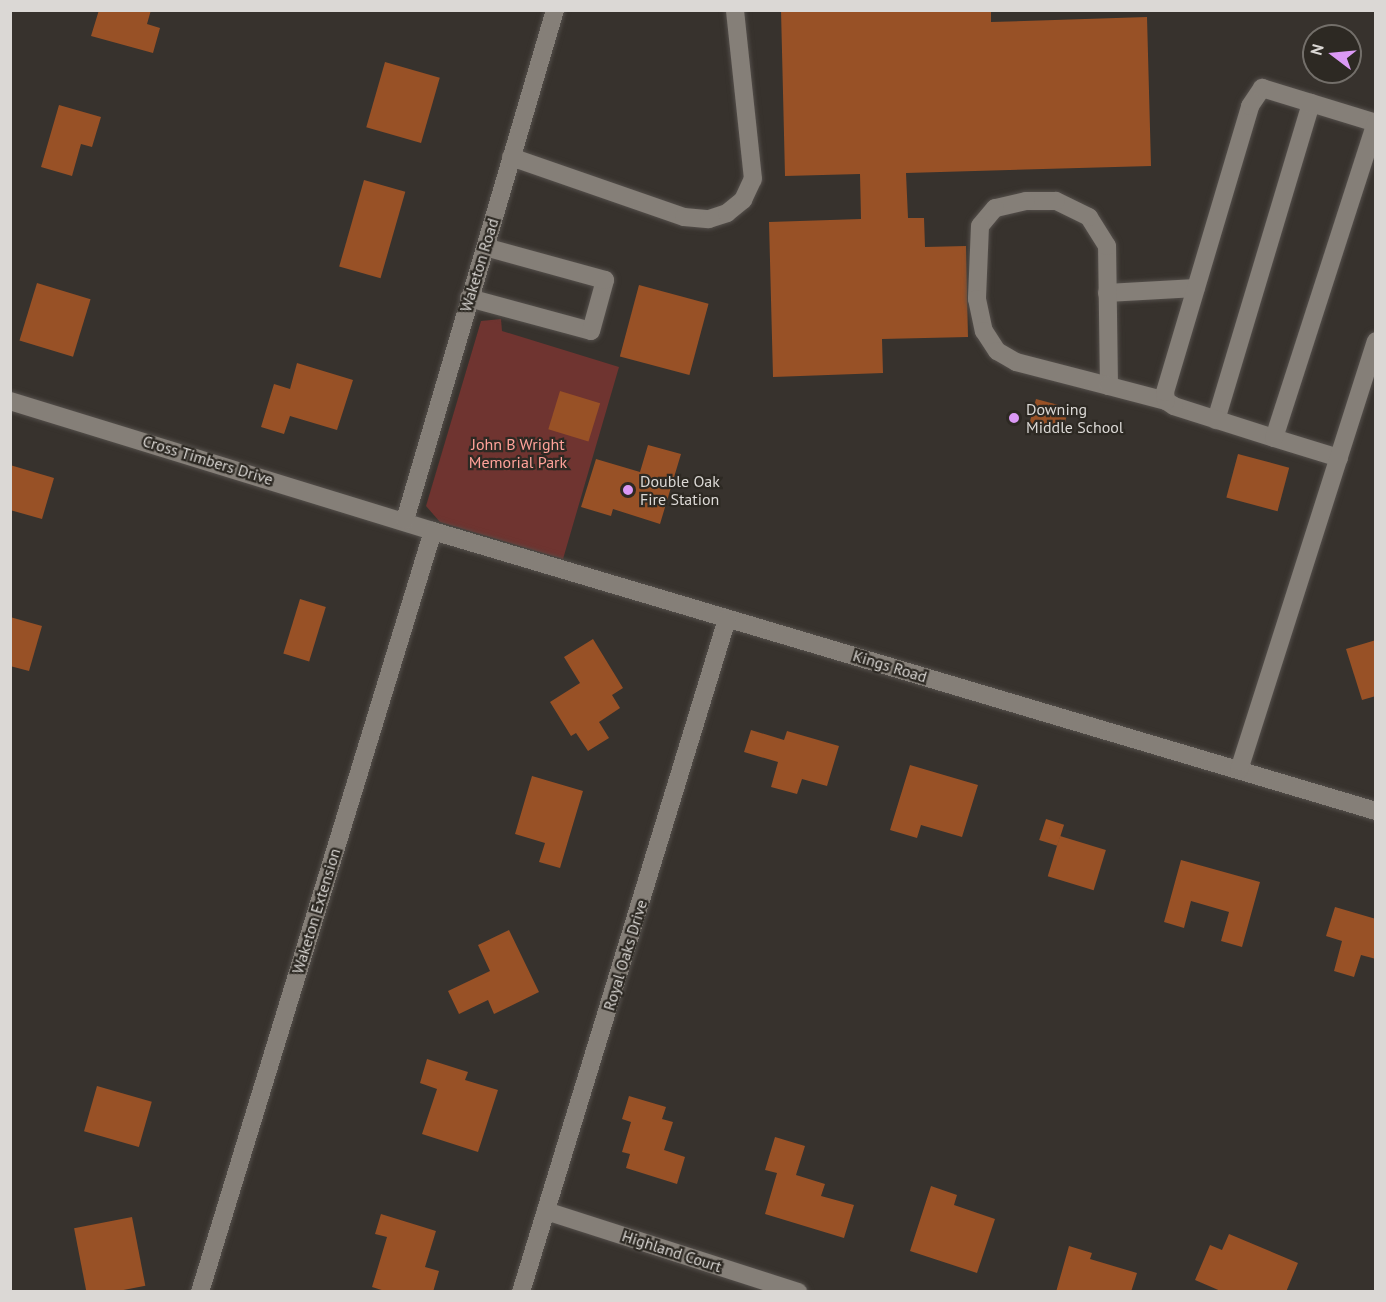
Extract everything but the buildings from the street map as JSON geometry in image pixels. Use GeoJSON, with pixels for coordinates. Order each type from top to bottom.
{"type":"FeatureCollection","features":[{"type":"Feature","properties":{"kind":"street","name":"Waketon Road"},"geometry":{"type":"LineString","coordinates":[[405,520],[555,10]]}},
{"type":"Feature","properties":{"kind":"street"},"geometry":{"type":"LineString","coordinates":[[511,157],[684,217],[709,219],[727,213],[743,200],[753,179],[735,10]]}},
{"type":"Feature","properties":{"kind":"street"},"geometry":{"type":"LineString","coordinates":[[1166,401],[1165,392],[1254,94],[1262,88],[1374,122],[1274,438]]}},
{"type":"Feature","properties":{"kind":"street"},"geometry":{"type":"LineString","coordinates":[[1216,420],[1311,103]]}},
{"type":"Feature","properties":{"kind":"street"},"geometry":{"type":"LineString","coordinates":[[1109,386],[1107,246],[1089,217],[1056,201],[1026,201],[995,208],[980,226],[977,299],[984,331],[997,351],[1016,362],[1166,401],[1216,420],[1339,458]]}},
{"type":"Feature","properties":{"kind":"street"},"geometry":{"type":"LineString","coordinates":[[469,298],[591,331],[605,280],[485,247]]}},
{"type":"Feature","properties":{"kind":"street"},"geometry":{"type":"LineString","coordinates":[[1107,293],[1196,288]]}},
{"type":"Feature","properties":{"kind":"street"},"geometry":{"type":"LineString","coordinates":[[1239,770],[1376,341]]}},
{"type":"Feature","properties":{"kind":"street","name":"Cross Timbers Drive"},"geometry":{"type":"LineString","coordinates":[[10,401],[405,520]]}},
{"type":"Feature","properties":{"kind":"street","name":"Kings Road"},"geometry":{"type":"LineString","coordinates":[[405,520],[433,531],[1376,812]]}},
{"type":"Feature","properties":{"kind":"street","name":"Waketon Extension"},"geometry":{"type":"LineString","coordinates":[[200,1292],[433,531]]}},
{"type":"Feature","properties":{"kind":"street","name":"Royal Oaks Drive"},"geometry":{"type":"LineString","coordinates":[[521,1292],[727,619]]}},
{"type":"Feature","properties":{"kind":"street","name":"Highland Court"},"geometry":{"type":"LineString","coordinates":[[546,1211],[798,1292]]}},
{"type":"Feature","properties":{"kind":"green space","name":"John B Wright Memorial Park"},"geometry":{"type":"Polygon","coordinates":[[[501,319],[502,331],[619,367],[563,559],[440,522],[426,506],[481,321],[501,319]]]}},
{"type":"Feature","properties":{"kind":"place","name":"Downing Middle School"},"geometry":{"type":"Point","coordinates":[1014,418]}},
{"type":"Feature","properties":{"kind":"place","name":"Double Oak Fire Station"},"geometry":{"type":"Point","coordinates":[628,490]}}]}
